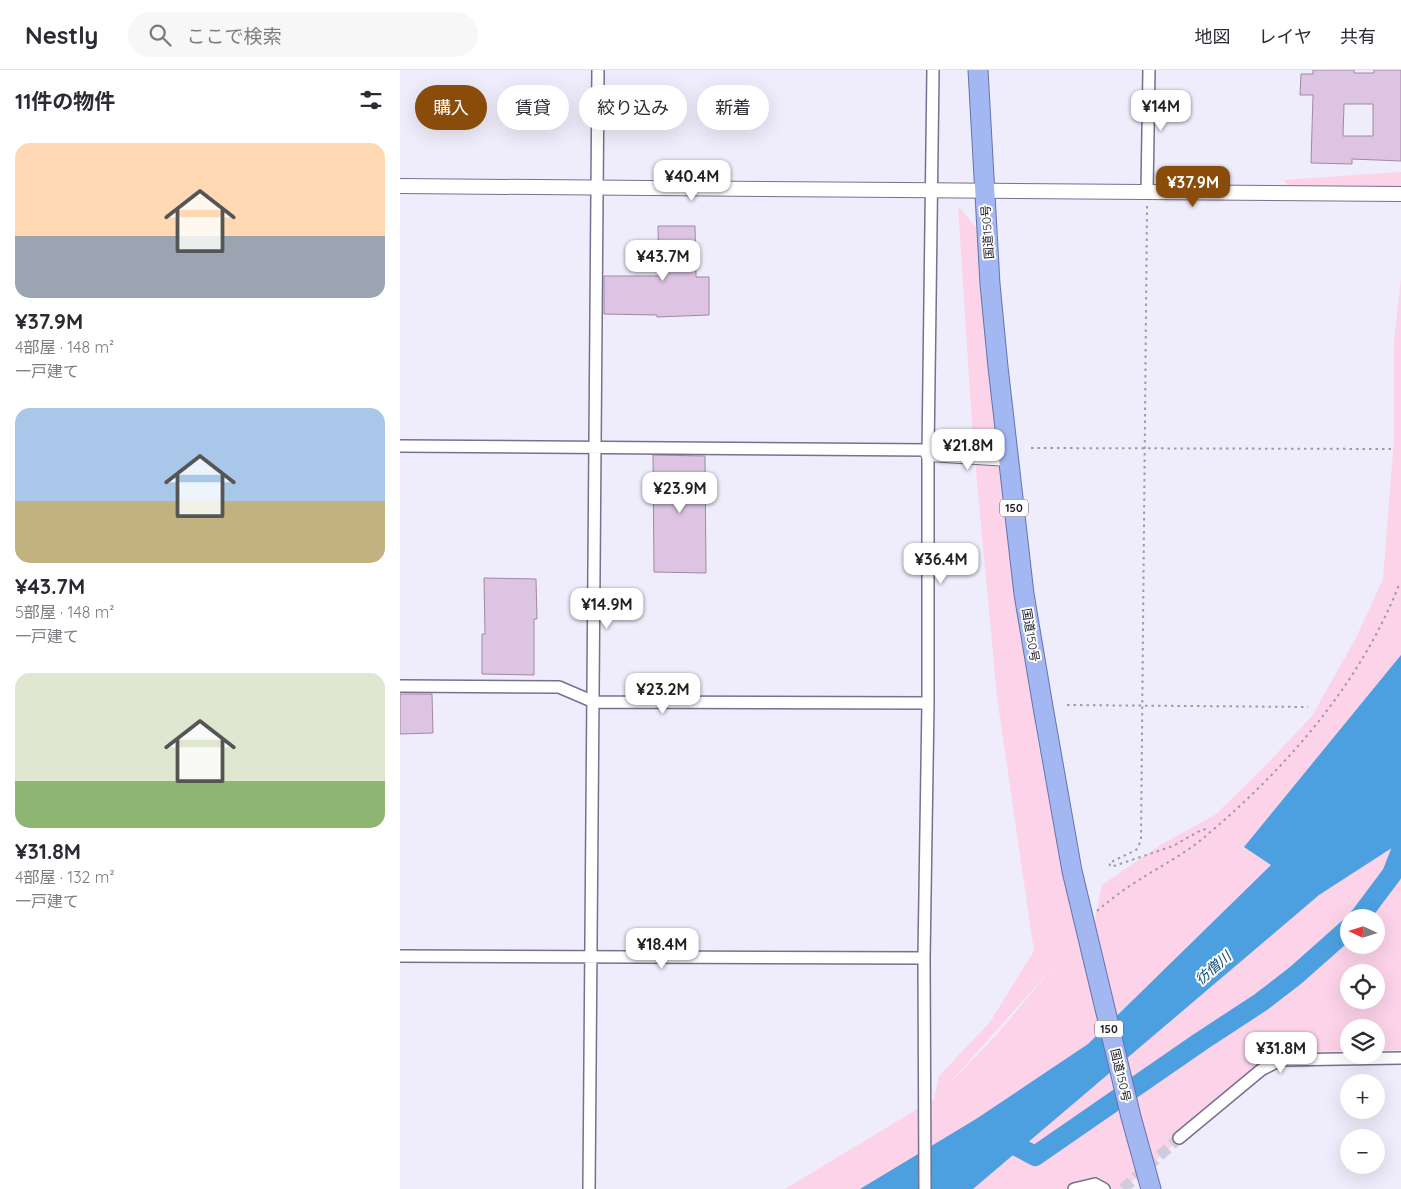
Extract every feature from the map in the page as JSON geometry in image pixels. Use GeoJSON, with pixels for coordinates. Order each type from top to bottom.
{"type":"FeatureCollection","features":[{"type":"Feature","properties":{"kind":"highway","name":"国道150号"},"geometry":{"type":"LineString","coordinates":[[978,70],[997,358],[1019,556],[1072,871],[1131,1117],[1151,1189]]}},
{"type":"Feature","properties":{"kind":"street"},"geometry":{"type":"LineString","coordinates":[[589,1189],[598,70]]}},
{"type":"Feature","properties":{"kind":"street"},"geometry":{"type":"LineString","coordinates":[[924,1189],[928,452],[933,70]]}},
{"type":"Feature","properties":{"kind":"street"},"geometry":{"type":"LineString","coordinates":[[1147,194],[1149,70]]}},
{"type":"Feature","properties":{"kind":"street"},"geometry":{"type":"LineString","coordinates":[[400,186],[932,190],[1147,194],[1401,194]]}},
{"type":"Feature","properties":{"kind":"street"},"geometry":{"type":"LineString","coordinates":[[400,446],[928,452],[1009,459]]}},
{"type":"Feature","properties":{"kind":"street"},"geometry":{"type":"LineString","coordinates":[[400,686],[559,687],[594,702],[928,703]]}},
{"type":"Feature","properties":{"kind":"street"},"geometry":{"type":"LineString","coordinates":[[400,956],[924,958]]}},
{"type":"Feature","properties":{"kind":"street"},"geometry":{"type":"LineString","coordinates":[[1179,1138],[1261,1070],[1280,1060],[1401,1058]]}},
{"type":"Feature","properties":{"kind":"street"},"geometry":{"type":"LineString","coordinates":[[1074,1189],[1095,1184],[1104,1189]]}},
{"type":"Feature","properties":{"kind":"path"},"geometry":{"type":"LineString","coordinates":[[1147,194],[1141,841],[1136,850],[1109,863],[1111,868],[1173,846],[1203,829],[1210,832]]}},
{"type":"Feature","properties":{"kind":"path"},"geometry":{"type":"LineString","coordinates":[[1031,448],[1394,449]]}},
{"type":"Feature","properties":{"kind":"path"},"geometry":{"type":"LineString","coordinates":[[1084,921],[1122,891],[1199,841],[1287,760],[1324,716],[1356,671],[1387,617],[1400,585]]}},
{"type":"Feature","properties":{"kind":"path"},"geometry":{"type":"LineString","coordinates":[[1068,705],[1308,707]]}},
{"type":"Feature","properties":{"kind":"shaded area"},"geometry":{"type":"Polygon","coordinates":[[[1401,172],[1401,186],[1288,186],[1284,180],[1401,172]]]}},
{"type":"Feature","properties":{"kind":"shaded area"},"geometry":{"type":"Polygon","coordinates":[[[958,206],[978,230],[1009,523],[1038,744],[1078,940],[1095,920],[1102,885],[1162,844],[1215,815],[1312,716],[1356,638],[1383,579],[1394,439],[1394,342],[1401,278],[1401,1050],[1385,1050],[1385,1019],[1340,1019],[1340,1051],[1277,1052],[1124,1189],[785,1189],[934,1099],[939,1076],[990,1022],[1034,951],[997,697],[973,438],[958,206]],[[1056,964],[951,1081],[951,1082],[998,1033],[1056,964]]]}},
{"type":"Feature","properties":{"kind":"water"},"geometry":{"type":"Polygon","coordinates":[[[1401,655],[1401,842],[1319,895],[973,1189],[860,1189],[976,1119],[1088,1044],[1271,865],[1244,847],[1401,655]]]}},
{"type":"Feature","properties":{"kind":"building"},"geometry":{"type":"Polygon","coordinates":[[[1313,70],[1354,70],[1354,73],[1374,73],[1374,70],[1401,70],[1401,161],[1352,159],[1352,164],[1311,163],[1313,95],[1300,95],[1301,74],[1313,74],[1313,70]],[[1344,104],[1343,136],[1373,136],[1373,104],[1344,104]]]}},
{"type":"Feature","properties":{"kind":"building"},"geometry":{"type":"Polygon","coordinates":[[[658,226],[695,226],[696,277],[709,277],[709,315],[657,317],[657,315],[604,314],[604,276],[659,276],[658,226]]]}},
{"type":"Feature","properties":{"kind":"building"},"geometry":{"type":"Polygon","coordinates":[[[653,455],[705,456],[706,573],[654,572],[653,455]]]}},
{"type":"Feature","properties":{"kind":"building"},"geometry":{"type":"Polygon","coordinates":[[[484,578],[536,579],[537,619],[534,619],[534,675],[482,674],[482,634],[485,634],[484,578]]]}},
{"type":"Feature","properties":{"kind":"building"},"geometry":{"type":"Polygon","coordinates":[[[400,694],[432,694],[433,733],[400,734],[400,694]]]}},
{"type":"Feature","properties":{"kind":"waterway","name":"彷僧川"},"geometry":{"type":"LineString","coordinates":[[1366,909],[1392,874],[1401,851]]}},
{"type":"Feature","properties":{"kind":"waterway","name":"彷僧川"},"geometry":{"type":"LineString","coordinates":[[1000,1137],[1035,1156],[1261,1002],[1296,975],[1340,936]]}},
{"type":"Feature","properties":{"kind":"tunnel"},"geometry":{"type":"LineString","coordinates":[[1123,1189],[1179,1138]]}}]}
